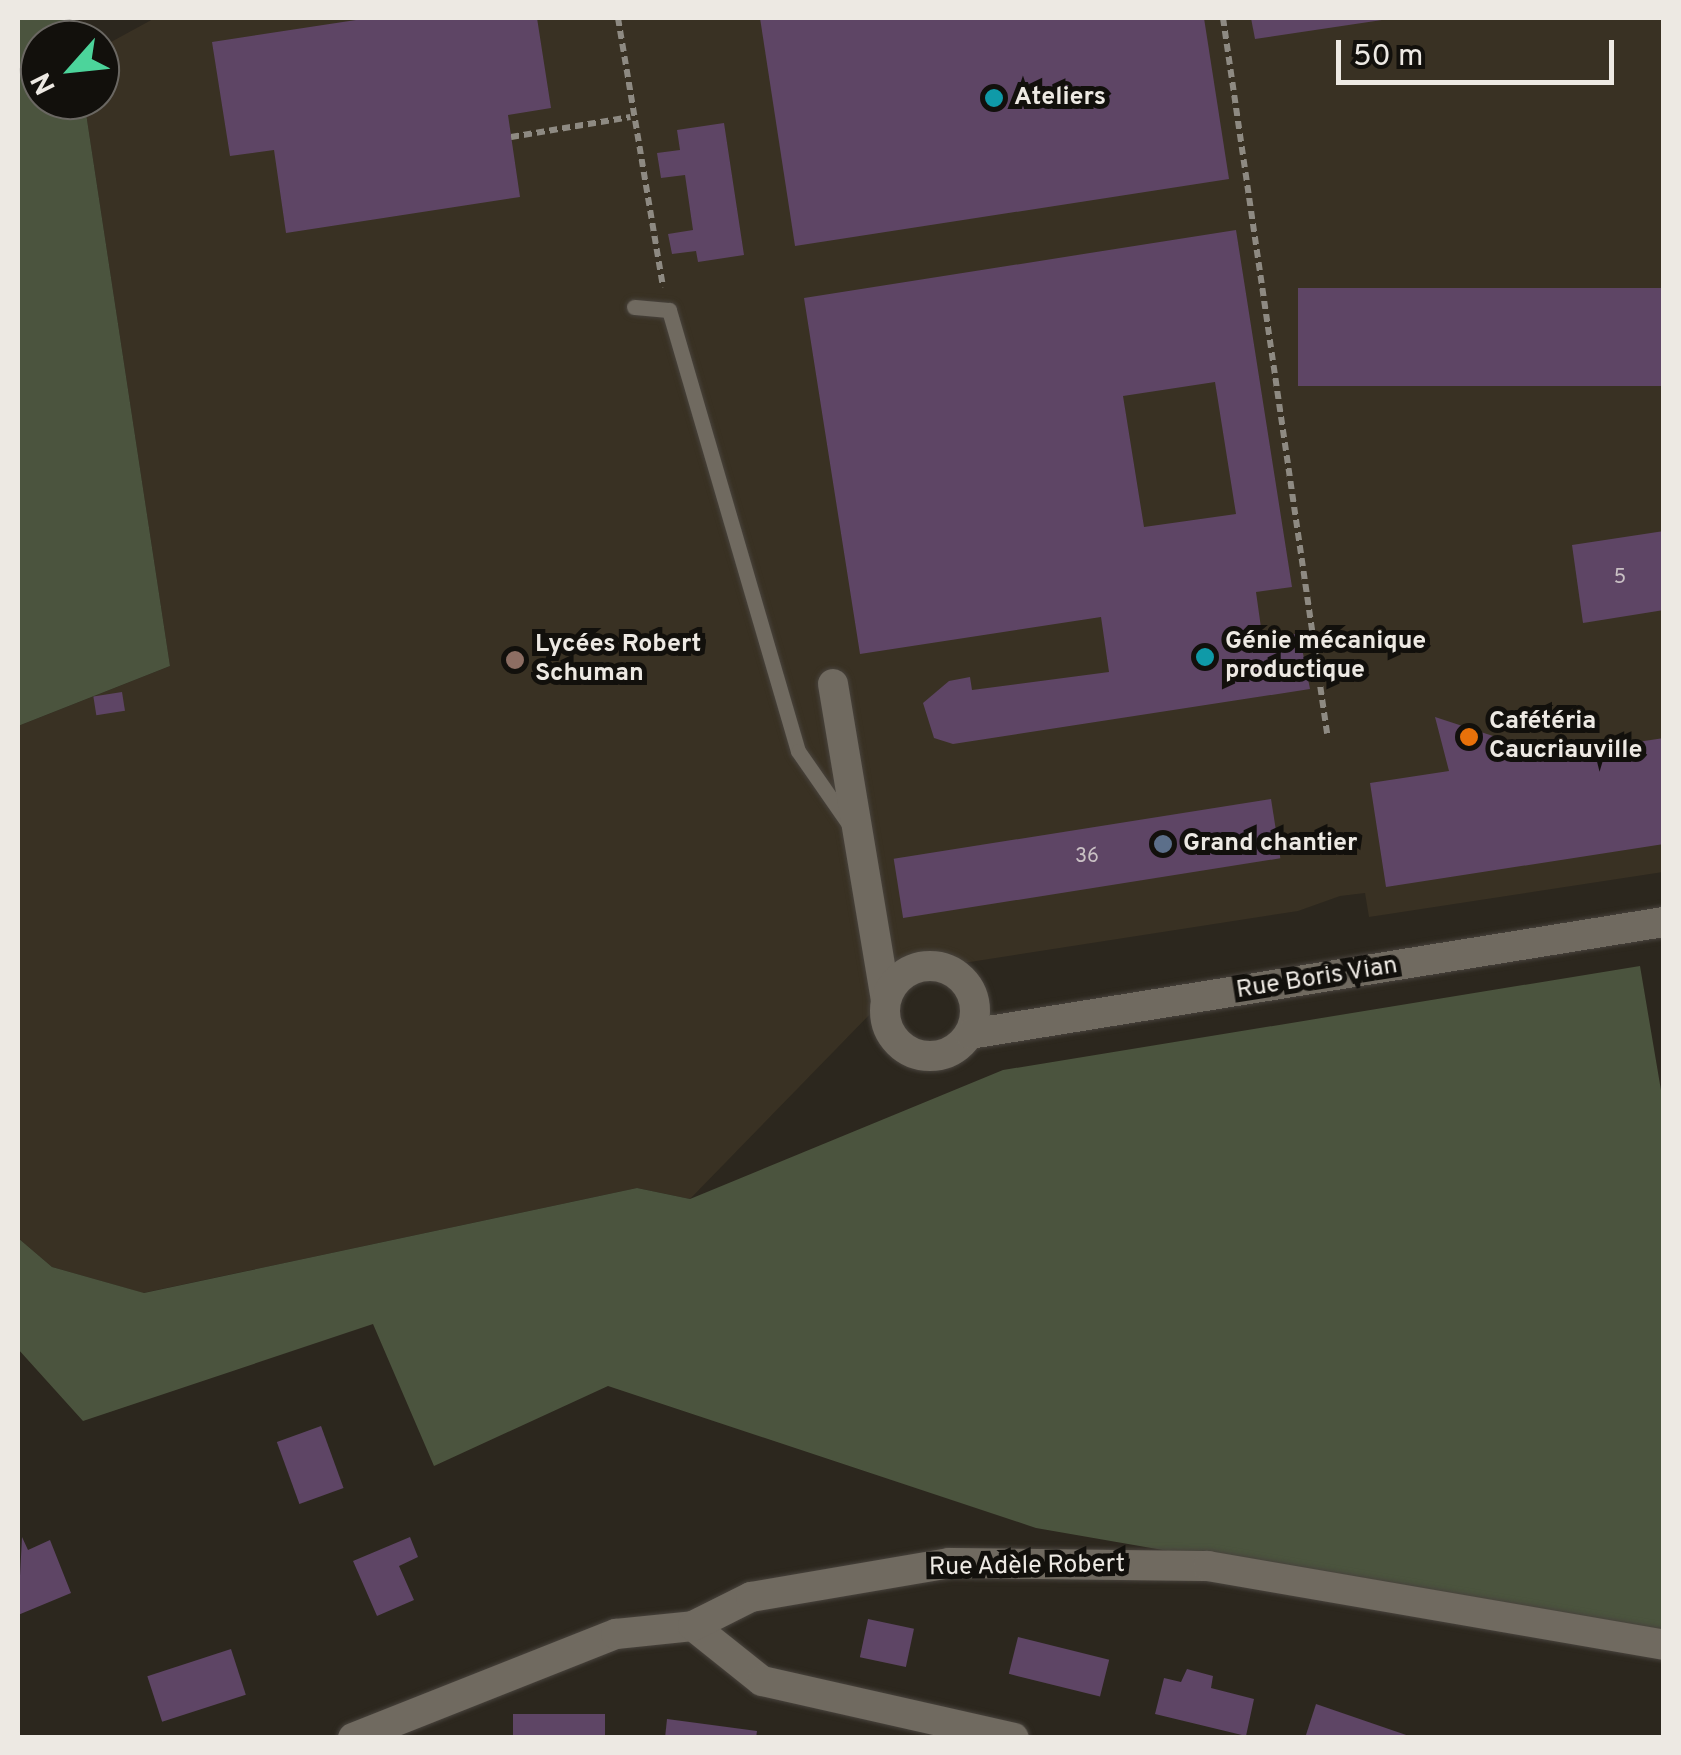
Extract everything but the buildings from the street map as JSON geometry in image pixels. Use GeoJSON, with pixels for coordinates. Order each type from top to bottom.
{"type":"FeatureCollection","features":[{"type":"Feature","properties":{"kind":"street"},"geometry":{"type":"LineString","coordinates":[[833,684],[892,1037],[913,1053],[938,1056],[970,1034],[970,989],[948,969],[917,967],[886,1000]]}},
{"type":"Feature","properties":{"kind":"street","name":"Rue Boris Vian"},"geometry":{"type":"LineString","coordinates":[[970,1034],[1664,922]]}},
{"type":"Feature","properties":{"kind":"street","name":"Rue Adèle Robert"},"geometry":{"type":"LineString","coordinates":[[353,1738],[616,1634],[693,1626],[751,1597],[949,1563],[1208,1566],[1664,1646]]}},
{"type":"Feature","properties":{"kind":"street"},"geometry":{"type":"LineString","coordinates":[[693,1626],[762,1681],[1014,1738]]}},
{"type":"Feature","properties":{"kind":"lane"},"geometry":{"type":"LineString","coordinates":[[634,306],[669,310],[798,751],[856,834]]}},
{"type":"Feature","properties":{"kind":"path"},"geometry":{"type":"LineString","coordinates":[[618,18],[630,118],[663,288]]}},
{"type":"Feature","properties":{"kind":"path"},"geometry":{"type":"LineString","coordinates":[[1223,18],[1327,733]]}},
{"type":"Feature","properties":{"kind":"path"},"geometry":{"type":"LineString","coordinates":[[511,137],[630,118]]}},
{"type":"Feature","properties":{"kind":"shaded area","name":"Lycées Robert Schuman"},"geometry":{"type":"Polygon","coordinates":[[[155,18],[1663,18],[1663,872],[1369,917],[1365,893],[1340,896],[1298,911],[912,971],[690,1199],[637,1188],[143,1293],[52,1267],[18,1238],[18,726],[170,666],[87,120],[120,120],[120,37],[155,18]]]}},
{"type":"Feature","properties":{"kind":"green space"},"geometry":{"type":"Polygon","coordinates":[[[18,18],[75,18],[20,20],[20,120],[87,120],[170,666],[18,726],[18,18]]]}},
{"type":"Feature","properties":{"kind":"green space"},"geometry":{"type":"Polygon","coordinates":[[[1640,966],[1664,1108],[1663,1637],[1036,1528],[608,1386],[434,1466],[373,1324],[83,1421],[18,1349],[18,1238],[52,1267],[144,1293],[637,1188],[690,1199],[1003,1070],[1640,966]]]}},
{"type":"Feature","properties":{"kind":"place","name":"Ateliers"},"geometry":{"type":"Point","coordinates":[994,98]}},
{"type":"Feature","properties":{"kind":"place","name":"Génie mécanique productique"},"geometry":{"type":"Point","coordinates":[1205,657]}},
{"type":"Feature","properties":{"kind":"place","name":"Lycées Robert Schuman"},"geometry":{"type":"Point","coordinates":[515,660]}},
{"type":"Feature","properties":{"kind":"place","name":"Cafétéria Caucriauville"},"geometry":{"type":"Point","coordinates":[1469,737]}},
{"type":"Feature","properties":{"kind":"place","name":"Grand chantier"},"geometry":{"type":"Point","coordinates":[1163,844]}}]}
